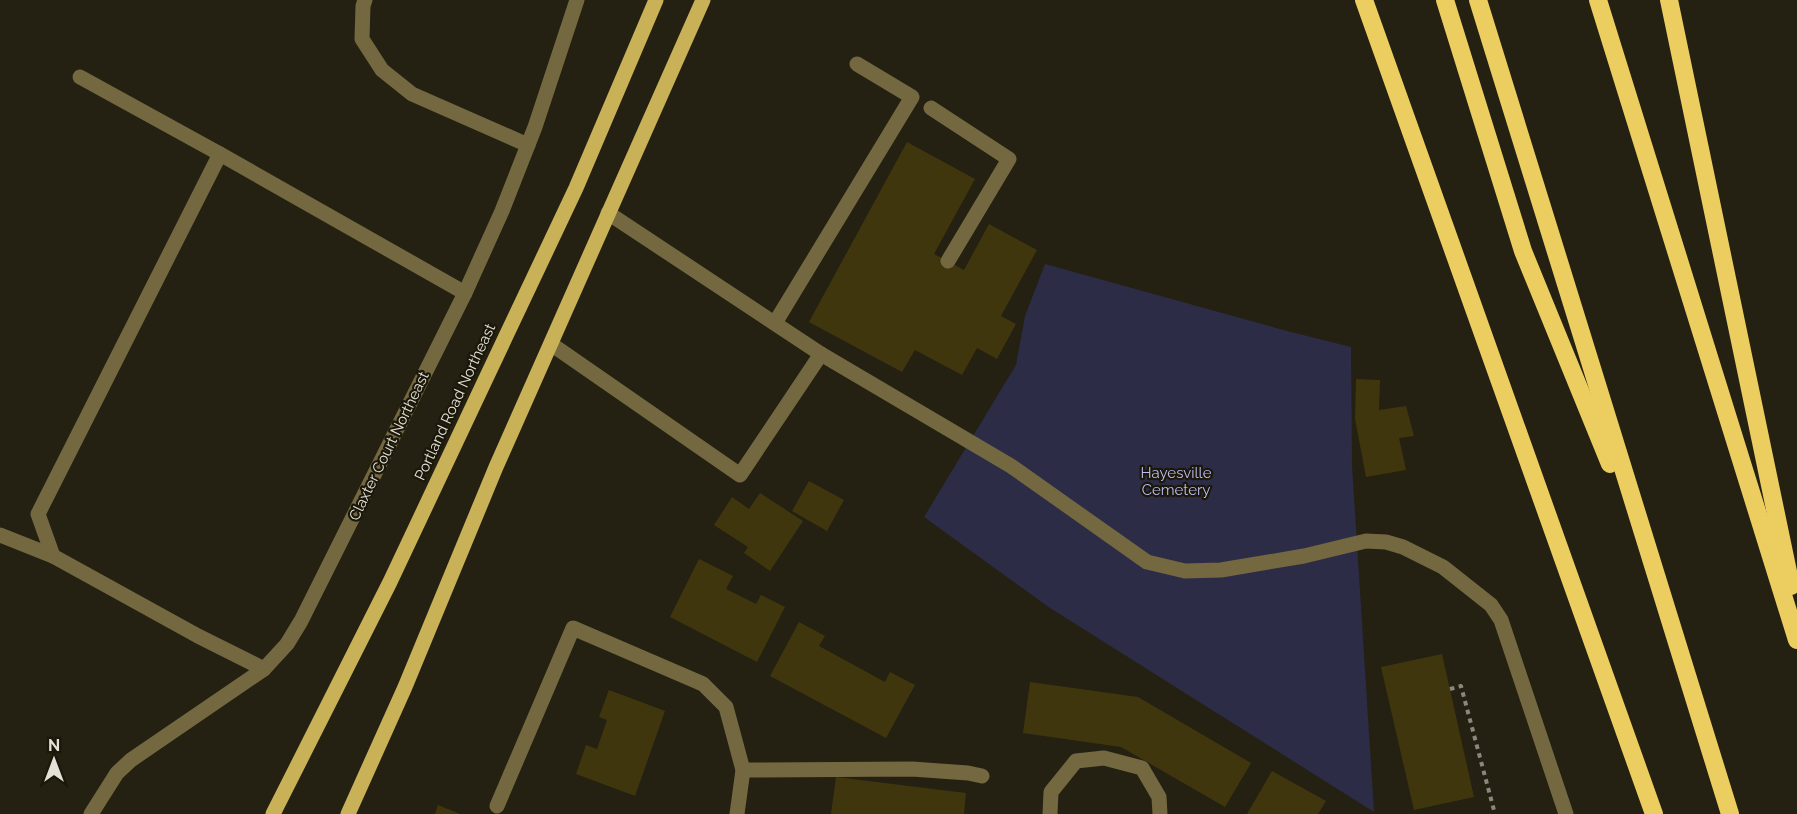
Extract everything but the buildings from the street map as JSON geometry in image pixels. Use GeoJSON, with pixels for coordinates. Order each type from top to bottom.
{"type":"FeatureCollection","features":[{"type":"Feature","properties":{"kind":"highway"},"geometry":{"type":"LineString","coordinates":[[1364,0],[1654,814]]}},
{"type":"Feature","properties":{"kind":"highway"},"geometry":{"type":"LineString","coordinates":[[1445,0],[1523,251],[1655,574]]}},
{"type":"Feature","properties":{"kind":"highway"},"geometry":{"type":"LineString","coordinates":[[1478,0],[1730,814]]}},
{"type":"Feature","properties":{"kind":"highway"},"geometry":{"type":"LineString","coordinates":[[1598,0],[1797,640]]}},
{"type":"Feature","properties":{"kind":"highway"},"geometry":{"type":"LineString","coordinates":[[1669,0],[1797,615]]}},
{"type":"Feature","properties":{"kind":"main road","name":"Portland Road Northeast"},"geometry":{"type":"LineString","coordinates":[[273,814],[390,582],[576,189],[657,0]]}},
{"type":"Feature","properties":{"kind":"main road"},"geometry":{"type":"LineString","coordinates":[[348,814],[405,687],[496,467],[703,0]]}},
{"type":"Feature","properties":{"kind":"street"},"geometry":{"type":"LineString","coordinates":[[365,0],[362,39],[382,70],[412,94],[528,145]]}},
{"type":"Feature","properties":{"kind":"street","name":"Claxter Court Northeast"},"geometry":{"type":"LineString","coordinates":[[91,814],[117,773],[131,760],[264,669],[287,644],[301,621],[465,293],[502,211],[528,145],[577,0]]}},
{"type":"Feature","properties":{"kind":"street"},"geometry":{"type":"LineString","coordinates":[[775,323],[912,98],[857,64]]}},
{"type":"Feature","properties":{"kind":"street"},"geometry":{"type":"LineString","coordinates":[[80,77],[465,293]]}},
{"type":"Feature","properties":{"kind":"street"},"geometry":{"type":"LineString","coordinates":[[931,108],[1009,159],[948,261]]}},
{"type":"Feature","properties":{"kind":"street"},"geometry":{"type":"LineString","coordinates":[[53,556],[38,514],[220,154]]}},
{"type":"Feature","properties":{"kind":"street"},"geometry":{"type":"LineString","coordinates":[[608,213],[821,354],[1011,466],[1147,562],[1185,571],[1221,570],[1304,556],[1366,541],[1386,542],[1403,547],[1443,567],[1491,605],[1501,620],[1566,814]]}},
{"type":"Feature","properties":{"kind":"street"},"geometry":{"type":"LineString","coordinates":[[550,344],[740,475],[821,354]]}},
{"type":"Feature","properties":{"kind":"street"},"geometry":{"type":"LineString","coordinates":[[0,535],[53,556],[198,636],[264,669]]}},
{"type":"Feature","properties":{"kind":"street"},"geometry":{"type":"LineString","coordinates":[[497,806],[573,628],[703,684],[726,707],[743,770],[737,814]]}},
{"type":"Feature","properties":{"kind":"street"},"geometry":{"type":"LineString","coordinates":[[1050,814],[1050,792],[1076,761],[1104,758],[1142,768],[1159,797],[1160,814]]}},
{"type":"Feature","properties":{"kind":"street"},"geometry":{"type":"LineString","coordinates":[[743,770],[912,769],[982,776]]}},
{"type":"Feature","properties":{"kind":"path"},"geometry":{"type":"LineString","coordinates":[[1450,689],[1461,686],[1495,814]]}},
{"type":"Feature","properties":{"kind":"green space","name":"Hayesville Cemetery"},"geometry":{"type":"Polygon","coordinates":[[[1045,264],[1351,347],[1352,465],[1374,812],[1050,608],[924,517],[1016,365],[1025,316],[1045,264]]]}}]}
